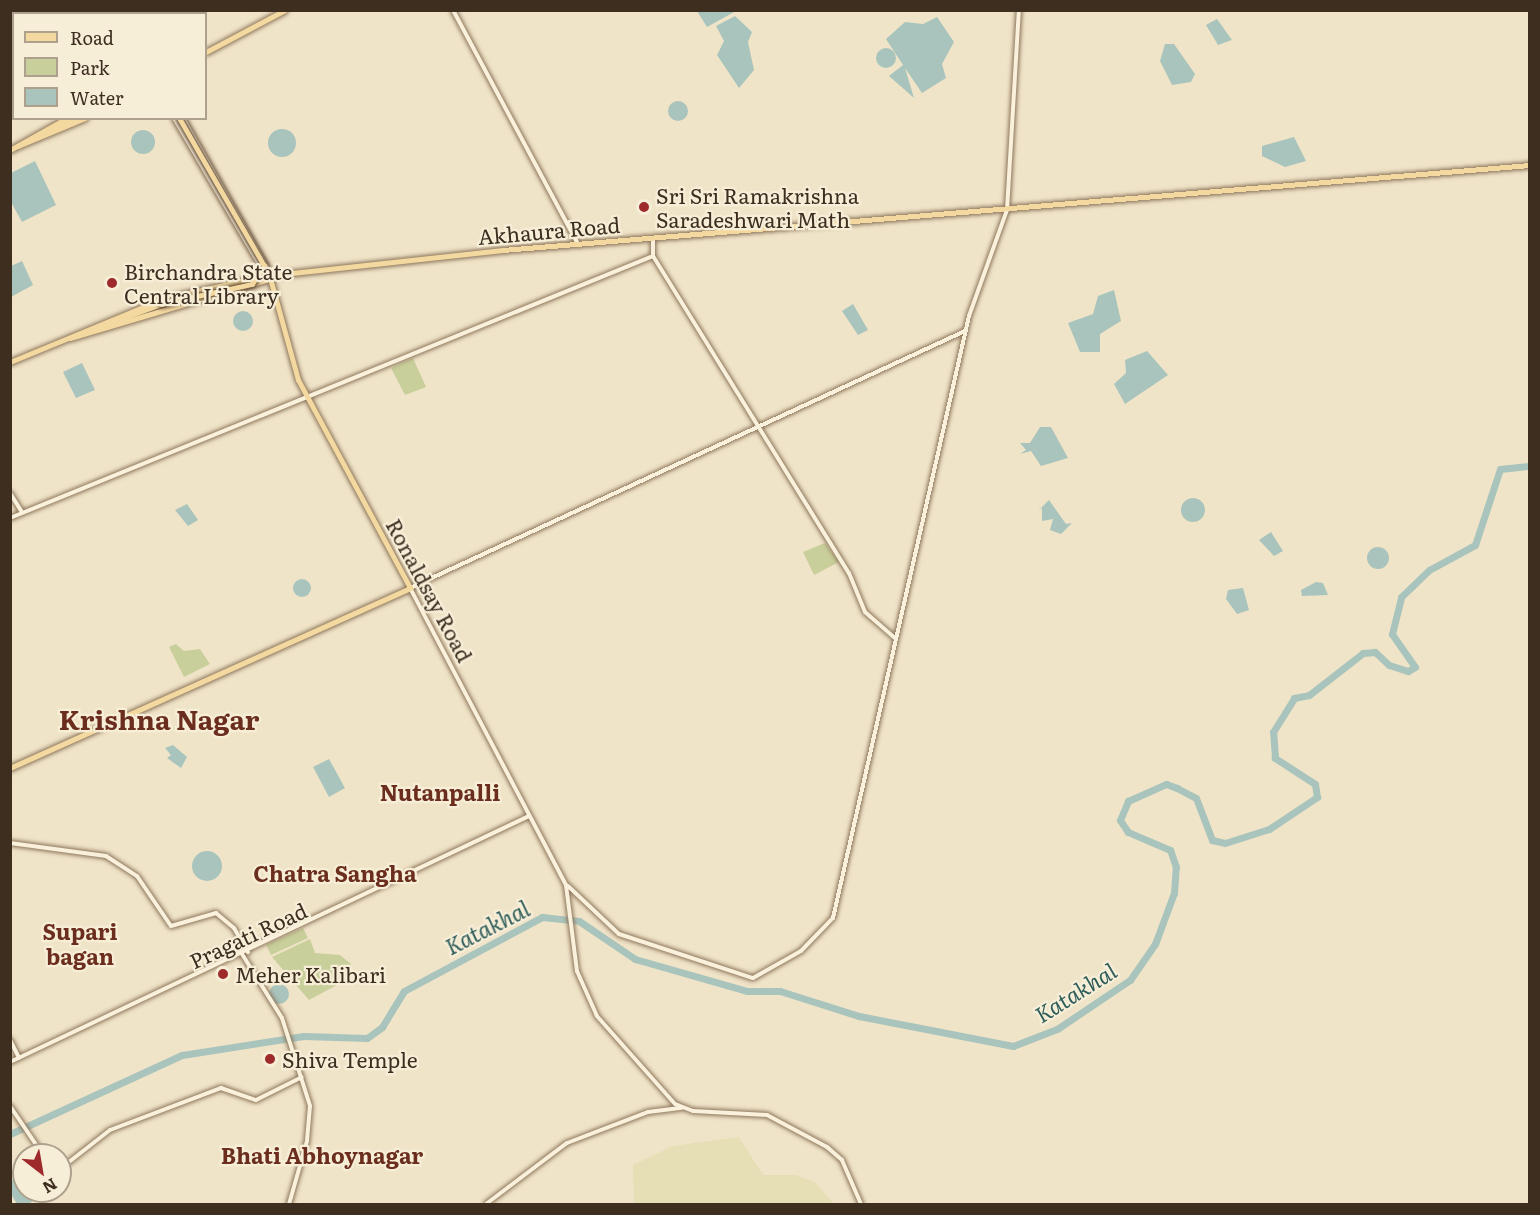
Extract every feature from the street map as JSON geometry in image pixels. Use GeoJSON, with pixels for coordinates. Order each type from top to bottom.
{"type":"FeatureCollection","features":[{"type":"Feature","properties":{"kind":"main road"},"geometry":{"type":"LineString","coordinates":[[207,51],[285,10]]}},
{"type":"Feature","properties":{"kind":"main road"},"geometry":{"type":"LineString","coordinates":[[18,146],[64,120]]}},
{"type":"Feature","properties":{"kind":"main road"},"geometry":{"type":"LineString","coordinates":[[10,150],[72,120]]}},
{"type":"Feature","properties":{"kind":"main road"},"geometry":{"type":"LineString","coordinates":[[18,146],[80,120]]}},
{"type":"Feature","properties":{"kind":"main road"},"geometry":{"type":"LineString","coordinates":[[56,342],[160,304],[252,284],[264,266],[179,120]]}},
{"type":"Feature","properties":{"kind":"main road","name":"Akhaura Road"},"geometry":{"type":"LineString","coordinates":[[10,362],[163,299],[270,277],[653,237],[1007,210],[1170,192],[1530,165]]}},
{"type":"Feature","properties":{"kind":"main road","name":"Akhaura Road"},"geometry":{"type":"LineString","coordinates":[[56,342],[270,277]]}},
{"type":"Feature","properties":{"kind":"main road","name":"Ronaldsay Road"},"geometry":{"type":"LineString","coordinates":[[270,277],[308,396],[410,588]]}},
{"type":"Feature","properties":{"kind":"main road"},"geometry":{"type":"LineString","coordinates":[[10,768],[410,588]]}},
{"type":"Feature","properties":{"kind":"street"},"geometry":{"type":"LineString","coordinates":[[453,10],[578,244]]}},
{"type":"Feature","properties":{"kind":"street"},"geometry":{"type":"LineString","coordinates":[[566,885],[619,934],[747,977],[765,974],[801,951],[833,918],[965,331],[1007,210],[1018,10]]}},
{"type":"Feature","properties":{"kind":"street"},"geometry":{"type":"LineString","coordinates":[[179,120],[270,277]]}},
{"type":"Feature","properties":{"kind":"street"},"geometry":{"type":"LineString","coordinates":[[179,120],[270,277]]}},
{"type":"Feature","properties":{"kind":"street"},"geometry":{"type":"LineString","coordinates":[[653,237],[653,256],[849,573],[865,612],[895,638]]}},
{"type":"Feature","properties":{"kind":"street"},"geometry":{"type":"LineString","coordinates":[[10,518],[653,256]]}},
{"type":"Feature","properties":{"kind":"street"},"geometry":{"type":"LineString","coordinates":[[410,588],[965,331]]}},
{"type":"Feature","properties":{"kind":"street"},"geometry":{"type":"LineString","coordinates":[[10,493],[22,512]]}},
{"type":"Feature","properties":{"kind":"street","name":"Ronaldsay Road"},"geometry":{"type":"LineString","coordinates":[[410,588],[566,885],[571,909],[572,947],[597,1016],[682,1108]]}},
{"type":"Feature","properties":{"kind":"street","name":"Pragati Road"},"geometry":{"type":"LineString","coordinates":[[10,1062],[248,952],[529,816]]}},
{"type":"Feature","properties":{"kind":"street"},"geometry":{"type":"LineString","coordinates":[[10,843],[106,856],[137,876],[171,926],[216,913],[234,928],[248,952]]}},
{"type":"Feature","properties":{"kind":"street"},"geometry":{"type":"LineString","coordinates":[[242,954],[282,1018],[302,1077],[311,1120],[289,1204]]}},
{"type":"Feature","properties":{"kind":"street"},"geometry":{"type":"LineString","coordinates":[[10,1040],[19,1058]]}},
{"type":"Feature","properties":{"kind":"street"},"geometry":{"type":"LineString","coordinates":[[72,1160],[110,1130],[221,1088],[256,1100],[302,1077]]}},
{"type":"Feature","properties":{"kind":"street"},"geometry":{"type":"LineString","coordinates":[[10,1106],[34,1143]]}},
{"type":"Feature","properties":{"kind":"street"},"geometry":{"type":"LineString","coordinates":[[486,1204],[572,1141],[648,1112],[682,1108],[774,1117],[842,1161],[861,1204]]}},
{"type":"Feature","properties":{"kind":"shaded area"},"geometry":{"type":"Polygon","coordinates":[[[739,1137],[763,1175],[796,1175],[814,1182],[835,1204],[634,1204],[633,1165],[673,1146],[739,1137]]]}},
{"type":"Feature","properties":{"kind":"green space"},"geometry":{"type":"Polygon","coordinates":[[[413,358],[426,387],[405,395],[391,368],[413,358]]]}},
{"type":"Feature","properties":{"kind":"green space"},"geometry":{"type":"Polygon","coordinates":[[[825,543],[839,562],[814,575],[803,552],[825,543]]]}},
{"type":"Feature","properties":{"kind":"green space"},"geometry":{"type":"Polygon","coordinates":[[[176,644],[184,651],[200,649],[210,664],[184,677],[169,647],[176,644]]]}},
{"type":"Feature","properties":{"kind":"green space"},"geometry":{"type":"Polygon","coordinates":[[[303,928],[308,938],[271,955],[266,945],[303,928]]]}},
{"type":"Feature","properties":{"kind":"green space"},"geometry":{"type":"Polygon","coordinates":[[[310,939],[315,953],[340,955],[351,964],[350,978],[309,1000],[272,957],[310,939]]]}},
{"type":"Feature","properties":{"kind":"water"},"geometry":{"type":"Polygon","coordinates":[[[697,11],[736,11],[707,27],[697,11]]]}},
{"type":"Feature","properties":{"kind":"water"},"geometry":{"type":"Polygon","coordinates":[[[735,16],[752,32],[748,42],[754,70],[739,88],[717,55],[724,41],[716,26],[735,16]]]}},
{"type":"Feature","properties":{"kind":"water"},"geometry":{"type":"Polygon","coordinates":[[[937,17],[954,42],[942,64],[946,78],[922,93],[905,68],[914,98],[889,76],[903,65],[886,39],[905,22],[923,24],[937,17]]]}},
{"type":"Feature","properties":{"kind":"water"},"geometry":{"type":"Polygon","coordinates":[[[1217,19],[1232,40],[1218,45],[1206,25],[1217,19]]]}},
{"type":"Feature","properties":{"kind":"water"},"geometry":{"type":"Polygon","coordinates":[[[1165,44],[1174,44],[1195,74],[1191,82],[1172,85],[1160,61],[1165,44]]]}},
{"type":"Feature","properties":{"kind":"water"},"geometry":{"type":"Polygon","coordinates":[[[886,48],[893,51],[896,58],[893,65],[886,68],[879,65],[876,58],[879,51],[886,48]]]}},
{"type":"Feature","properties":{"kind":"water"},"geometry":{"type":"Polygon","coordinates":[[[678,101],[685,104],[688,111],[685,118],[678,121],[671,118],[668,111],[671,104],[678,101]]]}},
{"type":"Feature","properties":{"kind":"water"},"geometry":{"type":"Polygon","coordinates":[[[282,129],[292,133],[296,143],[292,153],[282,157],[272,153],[268,143],[272,133],[282,129]]]}},
{"type":"Feature","properties":{"kind":"water"},"geometry":{"type":"Polygon","coordinates":[[[143,130],[152,133],[155,142],[152,151],[143,154],[134,151],[131,142],[134,133],[143,130]]]}},
{"type":"Feature","properties":{"kind":"water"},"geometry":{"type":"Polygon","coordinates":[[[1294,137],[1306,161],[1285,167],[1262,156],[1262,146],[1294,137]]]}},
{"type":"Feature","properties":{"kind":"water"},"geometry":{"type":"Polygon","coordinates":[[[35,161],[56,205],[22,222],[11,202],[11,173],[35,161]]]}},
{"type":"Feature","properties":{"kind":"water"},"geometry":{"type":"Polygon","coordinates":[[[22,261],[33,285],[11,297],[11,266],[22,261]]]}},
{"type":"Feature","properties":{"kind":"water"},"geometry":{"type":"Polygon","coordinates":[[[1114,290],[1121,321],[1100,334],[1100,352],[1080,352],[1068,323],[1093,314],[1098,296],[1114,290]]]}},
{"type":"Feature","properties":{"kind":"water"},"geometry":{"type":"Polygon","coordinates":[[[853,304],[868,330],[858,335],[842,311],[853,304]]]}},
{"type":"Feature","properties":{"kind":"water"},"geometry":{"type":"Polygon","coordinates":[[[239,311],[247,311],[253,317],[253,325],[247,331],[239,331],[233,325],[233,317],[239,311]]]}},
{"type":"Feature","properties":{"kind":"water"},"geometry":{"type":"Polygon","coordinates":[[[1147,351],[1168,375],[1125,404],[1114,384],[1126,373],[1125,360],[1147,351]]]}},
{"type":"Feature","properties":{"kind":"water"},"geometry":{"type":"Polygon","coordinates":[[[82,363],[95,390],[76,398],[63,372],[82,363]]]}},
{"type":"Feature","properties":{"kind":"water"},"geometry":{"type":"Polygon","coordinates":[[[1040,427],[1051,427],[1068,458],[1041,466],[1031,451],[1020,454],[1026,450],[1020,443],[1030,443],[1040,427]]]}},
{"type":"Feature","properties":{"kind":"water"},"geometry":{"type":"Polygon","coordinates":[[[1193,498],[1201,502],[1205,510],[1201,518],[1193,522],[1185,518],[1181,510],[1185,502],[1193,498]]]}},
{"type":"Feature","properties":{"kind":"water"},"geometry":{"type":"Polygon","coordinates":[[[1049,500],[1066,524],[1072,523],[1061,534],[1050,530],[1053,519],[1042,521],[1042,508],[1038,511],[1049,500]]]}},
{"type":"Feature","properties":{"kind":"water"},"geometry":{"type":"Polygon","coordinates":[[[187,504],[198,520],[188,526],[175,510],[187,504]]]}},
{"type":"Feature","properties":{"kind":"water"},"geometry":{"type":"Polygon","coordinates":[[[1271,532],[1283,551],[1274,556],[1259,540],[1271,532]]]}},
{"type":"Feature","properties":{"kind":"water"},"geometry":{"type":"Polygon","coordinates":[[[1378,547],[1386,550],[1389,558],[1386,566],[1378,569],[1370,566],[1367,558],[1370,550],[1378,547]]]}},
{"type":"Feature","properties":{"kind":"water"},"geometry":{"type":"Polygon","coordinates":[[[302,579],[308,582],[311,588],[308,594],[302,597],[296,594],[293,588],[296,582],[302,579]]]}},
{"type":"Feature","properties":{"kind":"water"},"geometry":{"type":"Polygon","coordinates":[[[1316,582],[1323,583],[1328,595],[1302,596],[1301,590],[1316,582]]]}},
{"type":"Feature","properties":{"kind":"water"},"geometry":{"type":"Polygon","coordinates":[[[1243,588],[1249,610],[1237,614],[1226,599],[1228,590],[1243,588]]]}},
{"type":"Feature","properties":{"kind":"water"},"geometry":{"type":"Polygon","coordinates":[[[173,745],[187,757],[181,768],[167,758],[171,755],[165,748],[173,745]]]}},
{"type":"Feature","properties":{"kind":"water"},"geometry":{"type":"Polygon","coordinates":[[[329,759],[345,788],[329,797],[313,767],[329,759]]]}},
{"type":"Feature","properties":{"kind":"water"},"geometry":{"type":"Polygon","coordinates":[[[207,851],[213,852],[221,860],[221,872],[213,880],[207,881],[201,880],[193,872],[192,866],[193,860],[201,852],[207,851]]]}},
{"type":"Feature","properties":{"kind":"water"},"geometry":{"type":"Polygon","coordinates":[[[279,984],[286,987],[289,994],[286,1001],[279,1004],[272,1001],[269,994],[272,987],[279,984]]]}},
{"type":"Feature","properties":{"kind":"waterway","name":"Katakhal"},"geometry":{"type":"LineString","coordinates":[[10,1134],[182,1055],[304,1036],[367,1038],[382,1027],[404,991],[542,917],[579,921],[635,959],[747,991],[780,991],[859,1016],[1013,1046],[1057,1029],[1130,980],[1155,944],[1174,893],[1176,867],[1170,850],[1128,832],[1120,820],[1128,801],[1166,784],[1177,788],[1196,798],[1212,840],[1225,843],[1269,829],[1317,797],[1315,784],[1275,758],[1273,732],[1294,698],[1309,695],[1363,653],[1375,652],[1389,665],[1408,671],[1415,667],[1392,634],[1401,597],[1429,570],[1475,545],[1500,469],[1530,466]]}},
{"type":"Feature","properties":{"kind":"place","name":"Sri Sri Ramakrishna Saradeshwari Math"},"geometry":{"type":"Point","coordinates":[644,207]}},
{"type":"Feature","properties":{"kind":"place","name":"Birchandra State Central Library"},"geometry":{"type":"Point","coordinates":[112,283]}},
{"type":"Feature","properties":{"kind":"place","name":"Meher Kalibari"},"geometry":{"type":"Point","coordinates":[223,974]}},
{"type":"Feature","properties":{"kind":"place","name":"Shiva Temple"},"geometry":{"type":"Point","coordinates":[270,1059]}},
{"type":"Feature","properties":{"kind":"district","name":"Krishna Nagar"},"geometry":{"type":"Point","coordinates":[159,719]}},
{"type":"Feature","properties":{"kind":"district","name":"Nutanpalli"},"geometry":{"type":"Point","coordinates":[440,792]}},
{"type":"Feature","properties":{"kind":"district","name":"Chatra Sangha"},"geometry":{"type":"Point","coordinates":[335,873]}},
{"type":"Feature","properties":{"kind":"district","name":"Supari bagan"},"geometry":{"type":"Point","coordinates":[80,942]}},
{"type":"Feature","properties":{"kind":"district","name":"Bhati Abhoynagar"},"geometry":{"type":"Point","coordinates":[322,1155]}}]}
